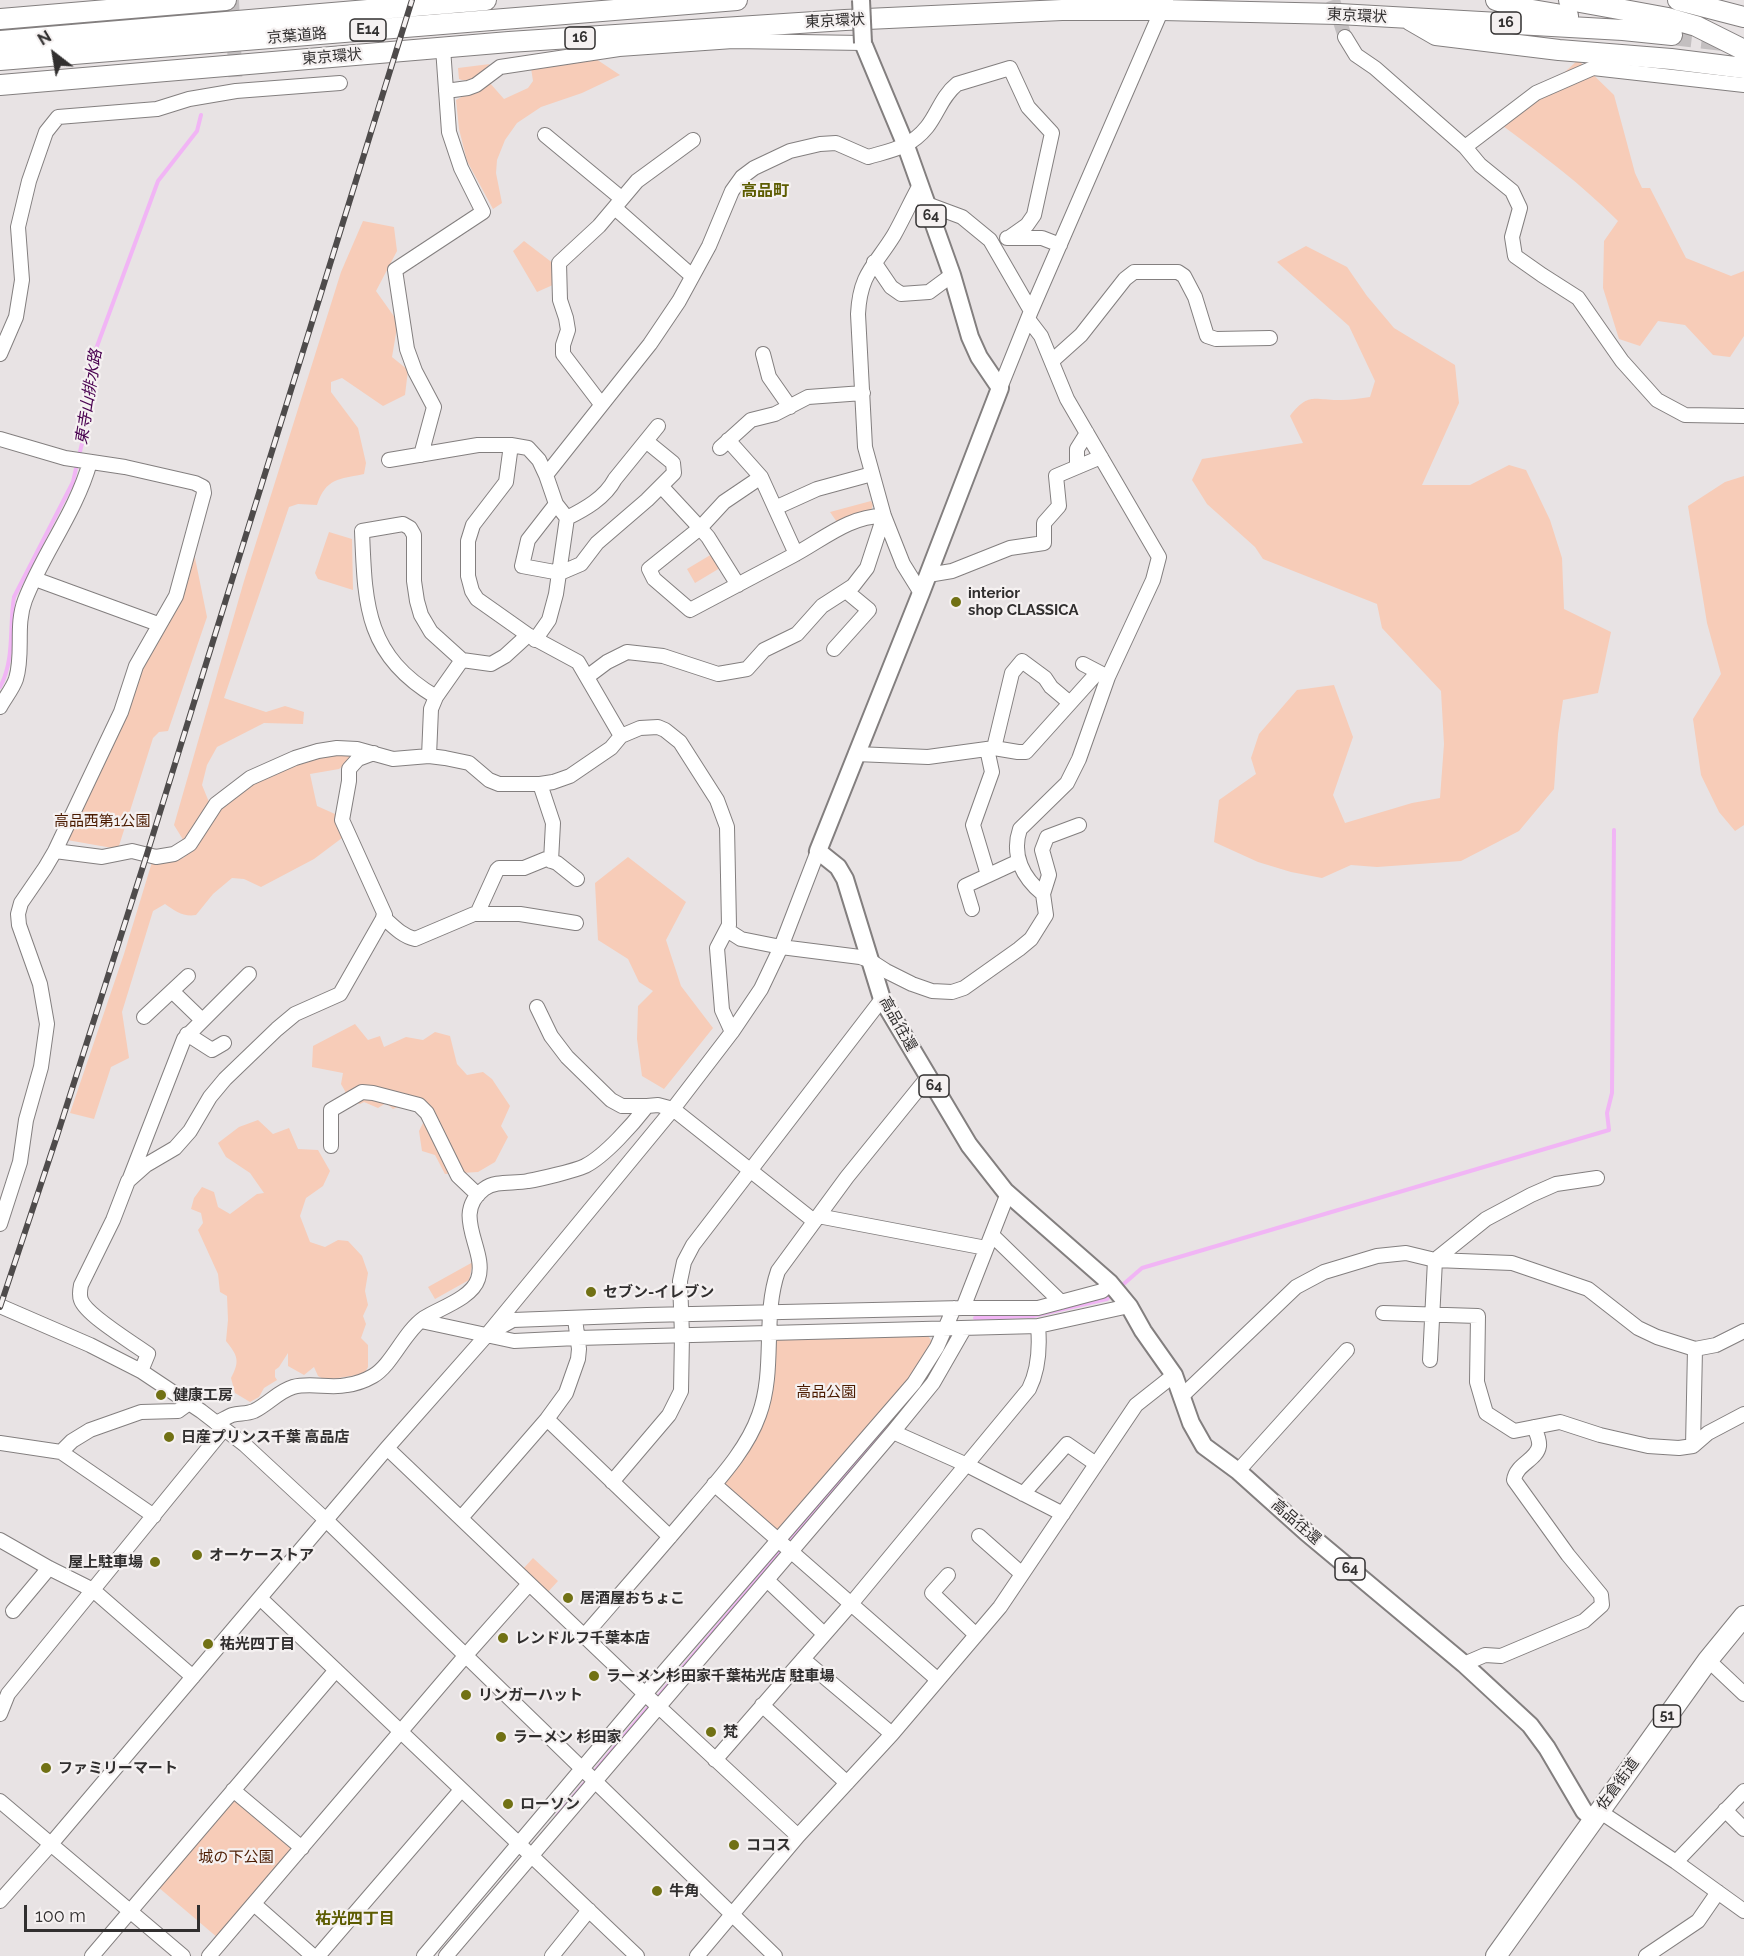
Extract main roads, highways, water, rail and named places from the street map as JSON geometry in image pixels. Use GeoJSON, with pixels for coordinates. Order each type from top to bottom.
{"type":"FeatureCollection","features":[{"type":"Feature","properties":{"kind":"highway"},"geometry":{"type":"LineString","coordinates":[[0,19],[226,0]]}},
{"type":"Feature","properties":{"kind":"highway","name":"京葉道路"},"geometry":{"type":"LineString","coordinates":[[0,41],[486,0]]}},
{"type":"Feature","properties":{"kind":"highway","name":"京葉道路"},"geometry":{"type":"LineString","coordinates":[[0,60],[737,0]]}},
{"type":"Feature","properties":{"kind":"highway"},"geometry":{"type":"LineString","coordinates":[[1496,0],[1520,8],[1611,24],[1623,30]]}},
{"type":"Feature","properties":{"kind":"highway"},"geometry":{"type":"LineString","coordinates":[[1569,0],[1668,18],[1696,26],[1744,50]]}},
{"type":"Feature","properties":{"kind":"highway"},"geometry":{"type":"LineString","coordinates":[[1678,0],[1744,17]]}},
{"type":"Feature","properties":{"kind":"highway","name":"東京環状"},"geometry":{"type":"LineString","coordinates":[[0,86],[443,48],[845,20],[1164,5],[1672,34]]}},
{"type":"Feature","properties":{"kind":"highway"},"geometry":{"type":"LineString","coordinates":[[1406,18],[1436,35],[1559,50],[1671,59],[1744,69]]}},
{"type":"Feature","properties":{"kind":"highway","name":"佐倉街道"},"geometry":{"type":"LineString","coordinates":[[1496,1956],[1600,1816],[1708,1660],[1744,1616]]}},
{"type":"Feature","properties":{"kind":"main road","name":"高品往還"},"geometry":{"type":"LineString","coordinates":[[861,0],[863,43],[906,146],[952,275],[970,337],[979,357],[1000,388],[818,851],[838,867],[845,879],[882,999],[969,1145],[1008,1193],[1110,1283],[1129,1306],[1174,1376],[1191,1423],[1204,1446],[1238,1471],[1306,1532],[1464,1664],[1538,1734],[1584,1811],[1600,1816]]}},
{"type":"Feature","properties":{"kind":"waterway","name":"東寺山排水路"},"geometry":{"type":"LineString","coordinates":[[79,456],[96,349],[158,181],[197,131],[201,115]]}},
{"type":"Feature","properties":{"kind":"waterway","name":"東寺山排水路"},"geometry":{"type":"LineString","coordinates":[[0,687],[5,677],[10,654],[14,597],[73,482],[77,464]]}},
{"type":"Feature","properties":{"kind":"waterway"},"geometry":{"type":"LineString","coordinates":[[1119,1288],[1142,1268],[1609,1130],[1607,1113],[1612,1093],[1614,830]]}},
{"type":"Feature","properties":{"kind":"waterway"},"geometry":{"type":"LineString","coordinates":[[975,1318],[1033,1316],[1107,1299],[1113,1293]]}},
{"type":"Feature","properties":{"kind":"waterway"},"geometry":{"type":"LineString","coordinates":[[944,1347],[950,1337]]}},
{"type":"Feature","properties":{"kind":"waterway"},"geometry":{"type":"LineString","coordinates":[[787,1543],[914,1396],[939,1356]]}},
{"type":"Feature","properties":{"kind":"waterway"},"geometry":{"type":"LineString","coordinates":[[656,1699],[783,1549]]}},
{"type":"Feature","properties":{"kind":"waterway"},"geometry":{"type":"LineString","coordinates":[[557,1816],[651,1704]]}},
{"type":"Feature","properties":{"kind":"tunnel"},"geometry":{"type":"LineString","coordinates":[[232,0],[236,91]]}},
{"type":"Feature","properties":{"kind":"tunnel"},"geometry":{"type":"LineString","coordinates":[[1333,0],[1345,37]]}},
{"type":"Feature","properties":{"kind":"tunnel"},"geometry":{"type":"LineString","coordinates":[[1672,35],[1723,41]]}},
{"type":"Feature","properties":{"kind":"railway"},"geometry":{"type":"LineString","coordinates":[[0,1307],[147,854],[412,0]]}},
{"type":"Feature","properties":{"kind":"place","name":"interior shop CLASSICA"},"geometry":{"type":"Point","coordinates":[956,602]}},
{"type":"Feature","properties":{"kind":"place","name":"セブン-イレブン"},"geometry":{"type":"Point","coordinates":[591,1292]}},
{"type":"Feature","properties":{"kind":"place","name":"健康工房"},"geometry":{"type":"Point","coordinates":[161,1395]}},
{"type":"Feature","properties":{"kind":"place","name":"日産プリンス千葉 高品店"},"geometry":{"type":"Point","coordinates":[169,1437]}},
{"type":"Feature","properties":{"kind":"place","name":"オーケーストア"},"geometry":{"type":"Point","coordinates":[197,1555]}},
{"type":"Feature","properties":{"kind":"place","name":"屋上駐車場"},"geometry":{"type":"Point","coordinates":[155,1562]}},
{"type":"Feature","properties":{"kind":"place","name":"居酒屋おちょこ"},"geometry":{"type":"Point","coordinates":[568,1598]}},
{"type":"Feature","properties":{"kind":"place","name":"レンドルフ千葉本店"},"geometry":{"type":"Point","coordinates":[503,1638]}},
{"type":"Feature","properties":{"kind":"place","name":"祐光四丁目"},"geometry":{"type":"Point","coordinates":[208,1644]}},
{"type":"Feature","properties":{"kind":"place","name":"ラーメン杉田家千葉祐光店 駐車場"},"geometry":{"type":"Point","coordinates":[594,1676]}},
{"type":"Feature","properties":{"kind":"place","name":"リンガーハット"},"geometry":{"type":"Point","coordinates":[466,1695]}},
{"type":"Feature","properties":{"kind":"place","name":"梵"},"geometry":{"type":"Point","coordinates":[711,1732]}},
{"type":"Feature","properties":{"kind":"place","name":"ラーメン 杉田家"},"geometry":{"type":"Point","coordinates":[501,1737]}},
{"type":"Feature","properties":{"kind":"place","name":"ファミリーマート"},"geometry":{"type":"Point","coordinates":[46,1768]}},
{"type":"Feature","properties":{"kind":"place","name":"ローソン"},"geometry":{"type":"Point","coordinates":[508,1804]}},
{"type":"Feature","properties":{"kind":"place","name":"ココス"},"geometry":{"type":"Point","coordinates":[734,1845]}},
{"type":"Feature","properties":{"kind":"place","name":"牛角"},"geometry":{"type":"Point","coordinates":[657,1891]}},
{"type":"Feature","properties":{"kind":"district","name":"高品町"},"geometry":{"type":"Point","coordinates":[765,191]}},
{"type":"Feature","properties":{"kind":"district","name":"祐光四丁目"},"geometry":{"type":"Point","coordinates":[355,1919]}},
{"type":"Feature","properties":{"kind":"park label","name":"高品西第1公園"},"geometry":{"type":"Point","coordinates":[102,821]}},
{"type":"Feature","properties":{"kind":"park label","name":"高品公園"},"geometry":{"type":"Point","coordinates":[826,1392]}},
{"type":"Feature","properties":{"kind":"park label","name":"城の下公園"},"geometry":{"type":"Point","coordinates":[236,1857]}}]}
